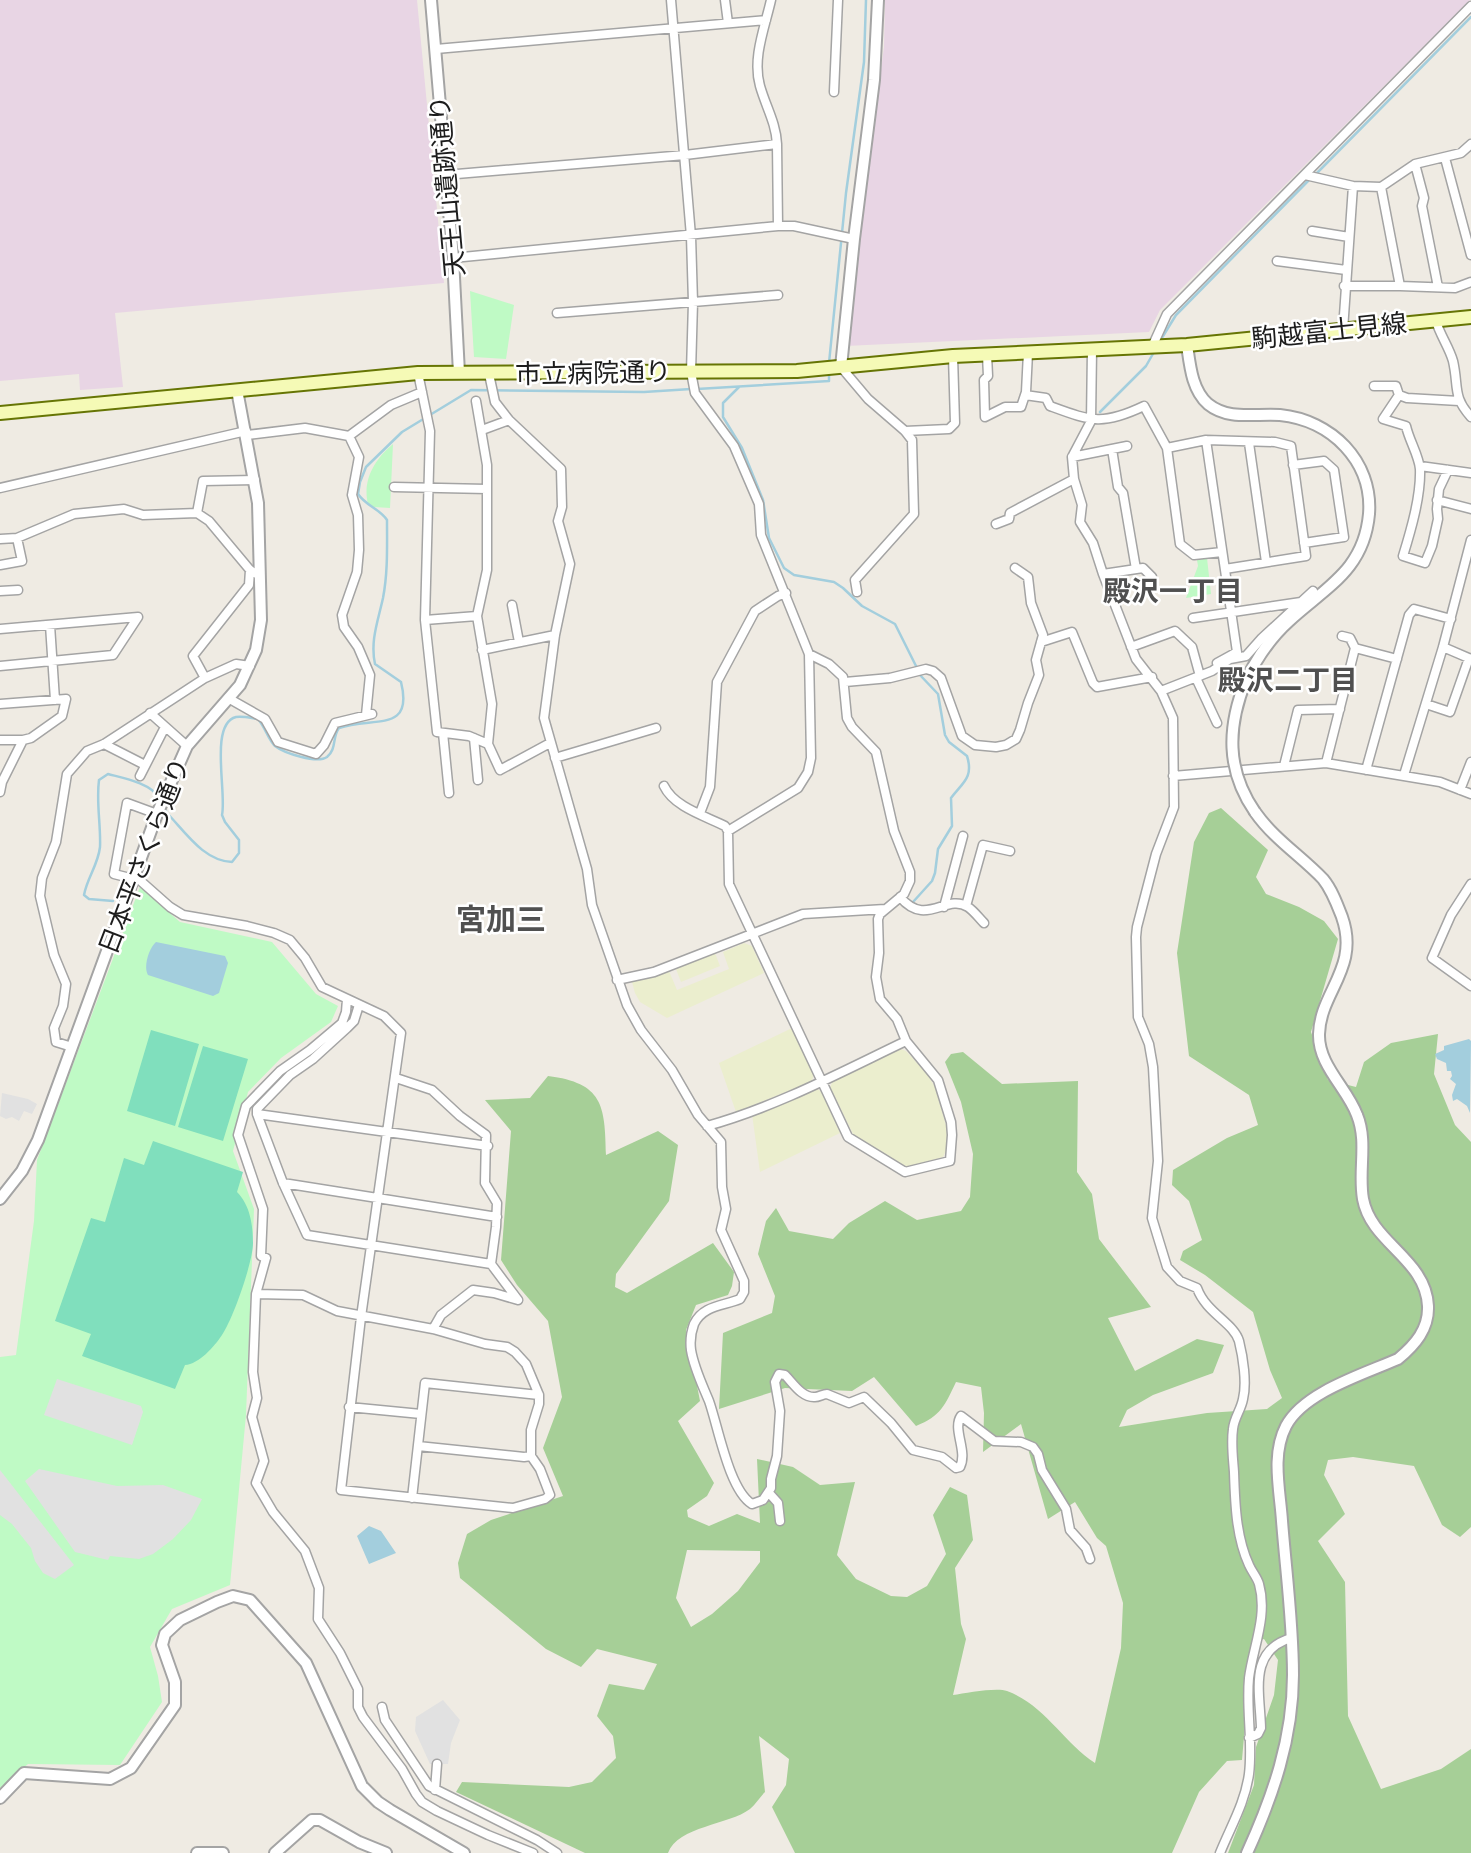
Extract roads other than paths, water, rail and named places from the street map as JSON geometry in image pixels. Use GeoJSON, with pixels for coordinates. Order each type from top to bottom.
{"type":"FeatureCollection","features":[{"type":"Feature","properties":{"kind":"main road","name":"駒越富士見線"},"geometry":{"type":"LineString","coordinates":[[1187,345],[1471,317]]}},
{"type":"Feature","properties":{"kind":"main road","name":"市立病院通り"},"geometry":{"type":"LineString","coordinates":[[0,413],[418,373],[797,371],[953,356],[1187,345]]}},
{"type":"Feature","properties":{"kind":"street","name":"天王山遺跡通り"},"geometry":{"type":"LineString","coordinates":[[431,0],[453,258],[459,373]]}},
{"type":"Feature","properties":{"kind":"street"},"geometry":{"type":"LineString","coordinates":[[671,0],[691,236],[691,372],[695,393],[724,430],[739,458],[759,504],[761,535],[809,654],[811,758],[808,772],[798,788],[728,831]]}},
{"type":"Feature","properties":{"kind":"street"},"geometry":{"type":"LineString","coordinates":[[724,0],[727,23]]}},
{"type":"Feature","properties":{"kind":"street"},"geometry":{"type":"LineString","coordinates":[[771,0],[758,53],[759,85],[776,130],[778,226]]}},
{"type":"Feature","properties":{"kind":"street"},"geometry":{"type":"LineString","coordinates":[[834,92],[838,0]]}},
{"type":"Feature","properties":{"kind":"street"},"geometry":{"type":"LineString","coordinates":[[857,592],[855,580],[914,514],[912,440],[905,430],[868,398],[841,367],[874,80],[878,0]]}},
{"type":"Feature","properties":{"kind":"street"},"geometry":{"type":"LineString","coordinates":[[1152,347],[1167,314],[1471,6]]}},
{"type":"Feature","properties":{"kind":"street"},"geometry":{"type":"LineString","coordinates":[[436,49],[766,20]]}},
{"type":"Feature","properties":{"kind":"street"},"geometry":{"type":"LineString","coordinates":[[445,175],[685,155],[777,144]]}},
{"type":"Feature","properties":{"kind":"street"},"geometry":{"type":"LineString","coordinates":[[1305,175],[1353,186],[1381,187],[1415,164],[1461,153],[1471,144]]}},
{"type":"Feature","properties":{"kind":"street"},"geometry":{"type":"LineString","coordinates":[[1445,158],[1471,255]]}},
{"type":"Feature","properties":{"kind":"street"},"geometry":{"type":"LineString","coordinates":[[1415,164],[1424,198],[1422,206],[1438,288]]}},
{"type":"Feature","properties":{"kind":"street"},"geometry":{"type":"LineString","coordinates":[[1343,330],[1353,186]]}},
{"type":"Feature","properties":{"kind":"street"},"geometry":{"type":"LineString","coordinates":[[1381,187],[1400,286]]}},
{"type":"Feature","properties":{"kind":"street"},"geometry":{"type":"LineString","coordinates":[[453,258],[778,226],[794,226],[854,239]]}},
{"type":"Feature","properties":{"kind":"street"},"geometry":{"type":"LineString","coordinates":[[1312,231],[1349,237]]}},
{"type":"Feature","properties":{"kind":"street"},"geometry":{"type":"LineString","coordinates":[[1277,261],[1346,270]]}},
{"type":"Feature","properties":{"kind":"street"},"geometry":{"type":"LineString","coordinates":[[1344,286],[1455,288],[1471,282]]}},
{"type":"Feature","properties":{"kind":"street"},"geometry":{"type":"LineString","coordinates":[[557,313],[778,295]]}},
{"type":"Feature","properties":{"kind":"street"},"geometry":{"type":"LineString","coordinates":[[1436,321],[1452,359],[1459,401],[1471,417]]}},
{"type":"Feature","properties":{"kind":"street"},"geometry":{"type":"LineString","coordinates":[[1187,345],[1197,391],[1209,404],[1228,414],[1294,418],[1328,431],[1344,444],[1355,458],[1363,472],[1368,491],[1368,526],[1355,560],[1339,579],[1289,621],[1258,656],[1238,699],[1232,724],[1232,761],[1239,785],[1255,813],[1278,840],[1323,880],[1344,921],[1346,950],[1343,966],[1323,1016],[1319,1036],[1326,1063],[1352,1102],[1362,1130],[1361,1189],[1366,1209],[1375,1227],[1418,1274],[1427,1293],[1427,1322],[1413,1344],[1398,1359],[1312,1399],[1293,1416],[1283,1435],[1278,1468],[1291,1638],[1292,1695],[1283,1754],[1273,1794],[1247,1853]]}},
{"type":"Feature","properties":{"kind":"street"},"geometry":{"type":"LineString","coordinates":[[1092,350],[1091,421],[1072,457],[1074,479],[1082,505],[1080,522],[1093,542],[1136,659],[1161,691],[1173,718],[1174,807],[1156,854],[1136,937],[1138,1017],[1149,1044],[1153,1067],[1157,1161],[1152,1218],[1167,1268],[1180,1281],[1197,1288],[1202,1300],[1239,1340],[1244,1382],[1243,1399],[1233,1432],[1235,1498],[1238,1530],[1248,1565],[1259,1582],[1260,1628],[1249,1681],[1250,1771],[1247,1789],[1220,1853]]}},
{"type":"Feature","properties":{"kind":"street"},"geometry":{"type":"LineString","coordinates":[[987,355],[988,376],[984,380],[985,416],[1005,407],[1021,407],[1025,395],[1028,353]]}},
{"type":"Feature","properties":{"kind":"street"},"geometry":{"type":"LineString","coordinates":[[905,430],[949,429],[955,423],[953,356]]}},
{"type":"Feature","properties":{"kind":"street"},"geometry":{"type":"LineString","coordinates":[[418,373],[430,432],[425,620],[437,732],[474,738],[488,744]]}},
{"type":"Feature","properties":{"kind":"street"},"geometry":{"type":"LineString","coordinates":[[489,374],[495,402],[509,420],[561,469],[562,507],[558,521],[569,564],[555,635],[544,718],[587,869],[592,905],[617,980],[635,1022],[673,1070],[698,1115],[721,1142],[722,1187],[726,1209],[721,1230],[744,1281],[744,1292],[740,1298],[705,1310],[699,1316],[694,1325],[691,1347],[694,1365],[710,1404],[716,1431],[736,1484],[752,1504],[763,1500],[769,1493],[777,1456],[780,1411],[775,1381],[779,1374],[785,1375],[807,1396],[827,1394],[849,1404],[864,1397],[891,1423],[913,1450],[942,1457],[956,1468],[962,1464],[958,1423],[961,1416],[994,1441],[1021,1442],[1033,1447],[1038,1454],[1042,1471],[1066,1509],[1070,1530],[1086,1548],[1090,1559]]}},
{"type":"Feature","properties":{"kind":"street"},"geometry":{"type":"LineString","coordinates":[[1374,386],[1396,386],[1399,395]]}},
{"type":"Feature","properties":{"kind":"street","name":"日本平さくら通り"},"geometry":{"type":"LineString","coordinates":[[0,1199],[30,1156],[157,814],[187,746],[240,685],[256,650],[261,620],[256,480],[237,390]]}},
{"type":"Feature","properties":{"kind":"street"},"geometry":{"type":"LineString","coordinates":[[0,488],[246,433],[305,428],[349,436],[391,405],[422,392]]}},
{"type":"Feature","properties":{"kind":"street"},"geometry":{"type":"LineString","coordinates":[[1025,395],[1046,398],[1050,406],[1091,421],[1110,419],[1144,407],[1167,448],[1180,544],[1194,555],[1222,552]]}},
{"type":"Feature","properties":{"kind":"street"},"geometry":{"type":"LineString","coordinates":[[1399,395],[1407,398],[1459,401]]}},
{"type":"Feature","properties":{"kind":"street"},"geometry":{"type":"LineString","coordinates":[[1399,395],[1383,419],[1406,426],[1408,440],[1420,466],[1413,523],[1402,556],[1425,563],[1438,519],[1438,489],[1448,470]]}},
{"type":"Feature","properties":{"kind":"street"},"geometry":{"type":"LineString","coordinates":[[476,401],[487,465],[487,570],[477,616],[492,704],[488,744],[500,771],[550,743]]}},
{"type":"Feature","properties":{"kind":"street"},"geometry":{"type":"LineString","coordinates":[[482,430],[509,420]]}},
{"type":"Feature","properties":{"kind":"street"},"geometry":{"type":"LineString","coordinates":[[228,698],[265,719],[278,742],[316,754],[324,745],[335,723],[369,715],[370,674],[344,626],[342,615],[357,572],[359,550],[358,515],[352,495],[359,457],[349,436]]}},
{"type":"Feature","properties":{"kind":"street"},"geometry":{"type":"LineString","coordinates":[[1167,448],[1206,440],[1276,442],[1291,446],[1306,556],[1225,569]]}},
{"type":"Feature","properties":{"kind":"street"},"geometry":{"type":"LineString","coordinates":[[1206,440],[1237,652],[1217,663],[1219,667]]}},
{"type":"Feature","properties":{"kind":"street"},"geometry":{"type":"LineString","coordinates":[[1249,443],[1266,562]]}},
{"type":"Feature","properties":{"kind":"street"},"geometry":{"type":"LineString","coordinates":[[1072,457],[1127,446]]}},
{"type":"Feature","properties":{"kind":"street"},"geometry":{"type":"LineString","coordinates":[[1112,449],[1118,487],[1123,493],[1136,569]]}},
{"type":"Feature","properties":{"kind":"street"},"geometry":{"type":"LineString","coordinates":[[1293,466],[1324,461],[1334,470],[1344,537],[1304,543]]}},
{"type":"Feature","properties":{"kind":"street"},"geometry":{"type":"LineString","coordinates":[[1420,466],[1471,473]]}},
{"type":"Feature","properties":{"kind":"street"},"geometry":{"type":"LineString","coordinates":[[996,524],[1009,519],[1010,513],[1074,479]]}},
{"type":"Feature","properties":{"kind":"street"},"geometry":{"type":"LineString","coordinates":[[197,513],[203,481],[256,480]]}},
{"type":"Feature","properties":{"kind":"street"},"geometry":{"type":"LineString","coordinates":[[394,487],[487,489]]}},
{"type":"Feature","properties":{"kind":"street"},"geometry":{"type":"LineString","coordinates":[[1437,500],[1471,509]]}},
{"type":"Feature","properties":{"kind":"street"},"geometry":{"type":"LineString","coordinates":[[0,539],[17,538],[74,514],[124,509],[143,515],[197,513],[209,521],[250,570],[260,576]]}},
{"type":"Feature","properties":{"kind":"street"},"geometry":{"type":"LineString","coordinates":[[0,565],[22,561],[17,538]]}},
{"type":"Feature","properties":{"kind":"street"},"geometry":{"type":"LineString","coordinates":[[1404,775],[1469,561],[1471,540]]}},
{"type":"Feature","properties":{"kind":"street"},"geometry":{"type":"LineString","coordinates":[[845,682],[933,671],[941,678],[962,736],[975,745],[996,747],[1016,739],[1039,675],[1036,660],[1043,635],[1031,603],[1028,577],[1015,568]]}},
{"type":"Feature","properties":{"kind":"street"},"geometry":{"type":"LineString","coordinates":[[1103,574],[1143,568],[1152,577]]}},
{"type":"Feature","properties":{"kind":"street"},"geometry":{"type":"LineString","coordinates":[[205,678],[193,656],[249,585],[250,570]]}},
{"type":"Feature","properties":{"kind":"street"},"geometry":{"type":"LineString","coordinates":[[0,591],[18,590]]}},
{"type":"Feature","properties":{"kind":"street"},"geometry":{"type":"LineString","coordinates":[[1161,691],[1198,677],[1230,659],[1245,656],[1313,591]]}},
{"type":"Feature","properties":{"kind":"street"},"geometry":{"type":"LineString","coordinates":[[701,813],[710,787],[717,682],[755,611],[786,593]]}},
{"type":"Feature","properties":{"kind":"street"},"geometry":{"type":"LineString","coordinates":[[1193,618],[1301,602]]}},
{"type":"Feature","properties":{"kind":"street"},"geometry":{"type":"LineString","coordinates":[[512,606],[519,642]]}},
{"type":"Feature","properties":{"kind":"street"},"geometry":{"type":"LineString","coordinates":[[1366,770],[1409,615],[1414,609],[1451,619]]}},
{"type":"Feature","properties":{"kind":"street"},"geometry":{"type":"LineString","coordinates":[[425,620],[477,616]]}},
{"type":"Feature","properties":{"kind":"street"},"geometry":{"type":"LineString","coordinates":[[0,629],[138,617],[113,655],[0,666]]}},
{"type":"Feature","properties":{"kind":"street"},"geometry":{"type":"LineString","coordinates":[[50,625],[55,699]]}},
{"type":"Feature","properties":{"kind":"street"},"geometry":{"type":"LineString","coordinates":[[1041,642],[1072,632],[1097,687],[1152,677]]}},
{"type":"Feature","properties":{"kind":"street"},"geometry":{"type":"LineString","coordinates":[[1131,647],[1175,632],[1192,647],[1198,677],[1217,723]]}},
{"type":"Feature","properties":{"kind":"street"},"geometry":{"type":"LineString","coordinates":[[482,650],[555,635]]}},
{"type":"Feature","properties":{"kind":"street"},"geometry":{"type":"LineString","coordinates":[[1326,763],[1355,649],[1350,638],[1342,636]]}},
{"type":"Feature","properties":{"kind":"street"},"geometry":{"type":"LineString","coordinates":[[1426,704],[1450,712],[1470,658],[1443,647]]}},
{"type":"Feature","properties":{"kind":"street"},"geometry":{"type":"LineString","coordinates":[[1355,649],[1397,659]]}},
{"type":"Feature","properties":{"kind":"street"},"geometry":{"type":"LineString","coordinates":[[664,786],[678,803],[725,826],[728,831],[729,884],[848,1137],[905,1171],[950,1161],[951,1122],[942,1090],[930,1069],[906,1041],[897,1019],[880,999],[877,986],[878,919],[885,909],[900,897],[910,881],[907,860],[894,831],[876,752],[847,718],[845,682],[839,671],[830,664],[809,654]]}},
{"type":"Feature","properties":{"kind":"street"},"geometry":{"type":"LineString","coordinates":[[72,1047],[56,1042],[54,1028],[63,1006],[66,984],[54,955],[40,896],[42,878],[56,842],[67,774],[87,751],[104,744],[205,678],[236,664],[250,666]]}},
{"type":"Feature","properties":{"kind":"street"},"geometry":{"type":"LineString","coordinates":[[0,704],[66,699],[62,716],[31,738],[0,740]]}},
{"type":"Feature","properties":{"kind":"street"},"geometry":{"type":"LineString","coordinates":[[1284,766],[1298,710],[1340,709]]}},
{"type":"Feature","properties":{"kind":"street"},"geometry":{"type":"LineString","coordinates":[[150,713],[187,746]]}},
{"type":"Feature","properties":{"kind":"street"},"geometry":{"type":"LineString","coordinates":[[140,776],[165,727]]}},
{"type":"Feature","properties":{"kind":"street"},"geometry":{"type":"LineString","coordinates":[[555,758],[656,728]]}},
{"type":"Feature","properties":{"kind":"street"},"geometry":{"type":"LineString","coordinates":[[443,733],[449,793]]}},
{"type":"Feature","properties":{"kind":"street"},"geometry":{"type":"LineString","coordinates":[[474,738],[478,779]]}},
{"type":"Feature","properties":{"kind":"street"},"geometry":{"type":"LineString","coordinates":[[0,792],[2,782],[23,740]]}},
{"type":"Feature","properties":{"kind":"street"},"geometry":{"type":"LineString","coordinates":[[104,744],[145,765]]}},
{"type":"Feature","properties":{"kind":"street"},"geometry":{"type":"LineString","coordinates":[[1460,790],[1471,762]]}},
{"type":"Feature","properties":{"kind":"street"},"geometry":{"type":"LineString","coordinates":[[1172,776],[1326,763],[1440,782],[1471,794]]}},
{"type":"Feature","properties":{"kind":"street"},"geometry":{"type":"LineString","coordinates":[[157,814],[127,803],[114,874],[135,877],[183,915],[247,926],[290,940],[305,958],[322,987],[384,1016],[401,1033],[360,1317],[341,1490],[513,1508],[545,1499],[550,1495],[549,1488],[531,1456],[531,1430],[539,1404],[538,1395],[526,1364],[515,1352],[507,1347],[485,1344],[433,1329],[360,1317],[337,1311],[303,1295],[256,1294]]}},
{"type":"Feature","properties":{"kind":"street"},"geometry":{"type":"LineString","coordinates":[[944,907],[963,836]]}},
{"type":"Feature","properties":{"kind":"street"},"geometry":{"type":"LineString","coordinates":[[966,906],[983,845],[1010,851]]}},
{"type":"Feature","properties":{"kind":"street"},"geometry":{"type":"LineString","coordinates":[[1470,983],[1432,958],[1451,915],[1471,884]]}},
{"type":"Feature","properties":{"kind":"street"},"geometry":{"type":"LineString","coordinates":[[900,897],[907,906],[920,911],[966,906],[984,923]]}},
{"type":"Feature","properties":{"kind":"street"},"geometry":{"type":"LineString","coordinates":[[617,980],[654,972],[803,915],[885,909]]}},
{"type":"Feature","properties":{"kind":"street"},"geometry":{"type":"LineString","coordinates":[[347,999],[344,1025],[313,1059],[290,1075],[257,1109],[283,1183],[307,1236],[491,1264]]}},
{"type":"Feature","properties":{"kind":"street"},"geometry":{"type":"LineString","coordinates":[[359,1004],[354,1021],[344,1025],[279,1071],[246,1106],[237,1135],[263,1209],[261,1256],[266,1258],[256,1294],[253,1372],[257,1398],[252,1417],[264,1461],[256,1483],[273,1512],[305,1551],[319,1588],[318,1619],[358,1689],[358,1707],[363,1717],[402,1769],[422,1802],[488,1835],[533,1853]]}},
{"type":"Feature","properties":{"kind":"street"},"geometry":{"type":"LineString","coordinates":[[707,1126],[822,1081],[906,1041]]}},
{"type":"Feature","properties":{"kind":"street"},"geometry":{"type":"LineString","coordinates":[[396,1078],[432,1090],[486,1135],[488,1146],[485,1183],[496,1203],[497,1217],[491,1264],[518,1300],[473,1290],[441,1315],[433,1329]]}},
{"type":"Feature","properties":{"kind":"street"},"geometry":{"type":"LineString","coordinates":[[257,1114],[488,1146]]}},
{"type":"Feature","properties":{"kind":"street"},"geometry":{"type":"LineString","coordinates":[[283,1183],[497,1217]]}},
{"type":"Feature","properties":{"kind":"street"},"geometry":{"type":"LineString","coordinates":[[412,1498],[425,1383],[538,1395]]}},
{"type":"Feature","properties":{"kind":"street"},"geometry":{"type":"LineString","coordinates":[[349,1407],[421,1415]]}},
{"type":"Feature","properties":{"kind":"street"},"geometry":{"type":"LineString","coordinates":[[418,1446],[531,1456]]}},
{"type":"Feature","properties":{"kind":"street"},"geometry":{"type":"LineString","coordinates":[[769,1493],[778,1503],[780,1521]]}},
{"type":"Feature","properties":{"kind":"street"},"geometry":{"type":"LineString","coordinates":[[0,1798],[24,1773],[110,1779],[131,1768],[174,1705],[175,1682],[162,1645],[165,1634],[180,1620],[217,1602],[233,1596],[242,1596],[250,1600],[306,1663],[362,1786],[390,1810],[464,1853]]}},
{"type":"Feature","properties":{"kind":"street"},"geometry":{"type":"LineString","coordinates":[[1249,1738],[1258,1734],[1261,1728],[1262,1661],[1272,1646],[1291,1638]]}},
{"type":"Feature","properties":{"kind":"street"},"geometry":{"type":"LineString","coordinates":[[382,1707],[385,1720],[424,1780],[435,1790],[537,1840],[557,1853]]}},
{"type":"Feature","properties":{"kind":"street"},"geometry":{"type":"LineString","coordinates":[[435,1790],[437,1764]]}},
{"type":"Feature","properties":{"kind":"street"},"geometry":{"type":"LineString","coordinates":[[275,1853],[312,1819],[320,1820],[386,1853]]}},
{"type":"Feature","properties":{"kind":"street"},"geometry":{"type":"LineString","coordinates":[[197,1853],[223,1853]]}},
{"type":"Feature","properties":{"kind":"water"},"geometry":{"type":"Polygon","coordinates":[[[156,942],[225,956],[228,963],[219,993],[213,996],[148,975],[148,958],[156,942]]]}},
{"type":"Feature","properties":{"kind":"water"},"geometry":{"type":"Polygon","coordinates":[[[1469,1039],[1470,1113],[1467,1106],[1457,1099],[1453,1101],[1456,1084],[1450,1079],[1451,1071],[1447,1071],[1446,1063],[1437,1059],[1435,1054],[1444,1050],[1444,1046],[1469,1039]]]}},
{"type":"Feature","properties":{"kind":"water"},"geometry":{"type":"Polygon","coordinates":[[[369,1526],[381,1531],[396,1553],[369,1564],[357,1536],[369,1526]]]}},
{"type":"Feature","properties":{"kind":"waterway"},"geometry":{"type":"LineString","coordinates":[[829,363],[846,193],[864,62],[866,0]]}},
{"type":"Feature","properties":{"kind":"waterway"},"geometry":{"type":"LineString","coordinates":[[1315,175],[1471,17]]}},
{"type":"Feature","properties":{"kind":"waterway"},"geometry":{"type":"LineString","coordinates":[[1160,341],[1176,315],[1310,179]]}},
{"type":"Feature","properties":{"kind":"waterway"},"geometry":{"type":"LineString","coordinates":[[1100,412],[1146,366],[1154,352]]}},
{"type":"Feature","properties":{"kind":"waterway"},"geometry":{"type":"LineString","coordinates":[[697,389],[829,381],[829,373]]}},
{"type":"Feature","properties":{"kind":"waterway"},"geometry":{"type":"LineString","coordinates":[[739,387],[723,403],[723,417],[742,448],[763,500],[769,538],[784,568],[794,575],[834,582],[862,606],[895,624],[917,668]]}},
{"type":"Feature","properties":{"kind":"waterway"},"geometry":{"type":"LineString","coordinates":[[164,807],[204,851],[213,857],[232,862],[239,853],[239,840],[222,815],[221,745],[228,722],[236,717],[258,719],[279,749],[301,757],[322,759],[332,750],[339,728],[387,720],[396,716],[401,709],[401,682],[375,664],[373,647],[386,579],[387,520],[358,494],[366,467],[402,432],[471,390],[644,392],[691,389]]}},
{"type":"Feature","properties":{"kind":"waterway"},"geometry":{"type":"LineString","coordinates":[[913,902],[932,881],[938,849],[952,826],[951,798],[966,780],[969,770],[967,756],[949,742],[945,735],[938,694],[919,674]]}},
{"type":"Feature","properties":{"kind":"waterway"},"geometry":{"type":"LineString","coordinates":[[113,901],[89,899],[84,895],[100,847],[99,780],[108,774],[129,779],[150,788],[159,798]]}},
{"type":"Feature","properties":{"kind":"district","name":"殿沢一丁目"},"geometry":{"type":"Point","coordinates":[1173,591]}},
{"type":"Feature","properties":{"kind":"district","name":"殿沢二丁目"},"geometry":{"type":"Point","coordinates":[1288,680]}},
{"type":"Feature","properties":{"kind":"district","name":"宮加三"},"geometry":{"type":"Point","coordinates":[501,920]}}]}
